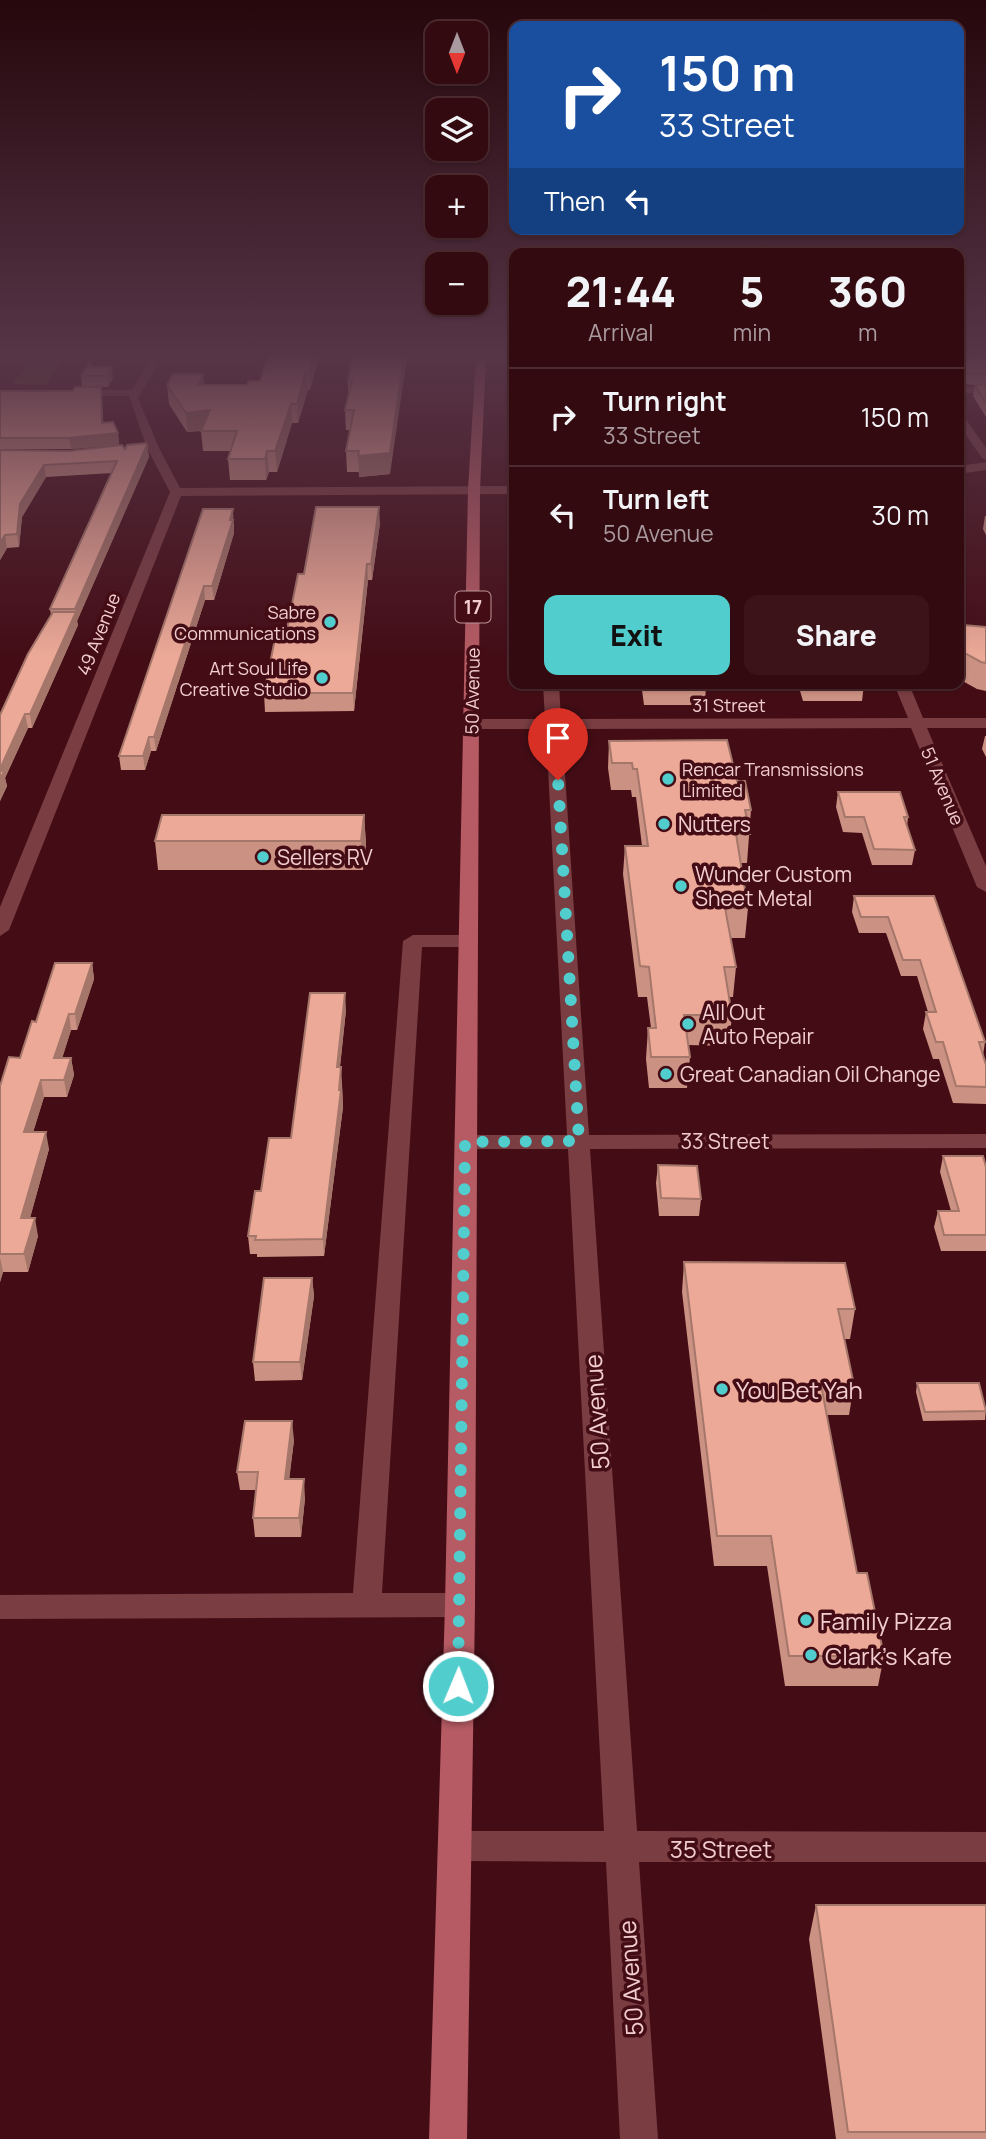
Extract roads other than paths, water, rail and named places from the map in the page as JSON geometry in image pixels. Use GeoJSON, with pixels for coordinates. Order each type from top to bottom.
{"type":"FeatureCollection","features":[{"type":"Feature","properties":{"kind":"main road","name":"50 Avenue"},"geometry":{"type":"LineString","coordinates":[[448,2139],[460,1605],[476,457]]}},
{"type":"Feature","properties":{"kind":"street"},"geometry":{"type":"LineString","coordinates":[[158,457],[176,492],[509,490]]}},
{"type":"Feature","properties":{"kind":"street"},"geometry":{"type":"LineString","coordinates":[[964,469],[986,466]]}},
{"type":"Feature","properties":{"kind":"street","name":"49 Avenue"},"geometry":{"type":"LineString","coordinates":[[0,930],[176,492]]}},
{"type":"Feature","properties":{"kind":"street","name":"50 Avenue"},"geometry":{"type":"LineString","coordinates":[[551,689],[639,2139]]}},
{"type":"Feature","properties":{"kind":"street","name":"51 Avenue"},"geometry":{"type":"LineString","coordinates":[[903,689],[985,880]]}},
{"type":"Feature","properties":{"kind":"street","name":"31 Street"},"geometry":{"type":"LineString","coordinates":[[472,724],[986,723]]}},
{"type":"Feature","properties":{"kind":"street"},"geometry":{"type":"LineString","coordinates":[[367,1605],[413,941],[468,941]]}},
{"type":"Feature","properties":{"kind":"street","name":"33 Street"},"geometry":{"type":"LineString","coordinates":[[465,1142],[986,1141]]}},
{"type":"Feature","properties":{"kind":"street"},"geometry":{"type":"LineString","coordinates":[[0,1607],[460,1605]]}},
{"type":"Feature","properties":{"kind":"street","name":"35 Street"},"geometry":{"type":"LineString","coordinates":[[455,1846],[986,1847]]}},
{"type":"Feature","properties":{"kind":"place","name":"Sabre Communications"},"geometry":{"type":"Point","coordinates":[330,622]}},
{"type":"Feature","properties":{"kind":"place","name":"Art Soul Life Creative Studio"},"geometry":{"type":"Point","coordinates":[322,678]}},
{"type":"Feature","properties":{"kind":"place","name":"Rencar Transmissions Limited"},"geometry":{"type":"Point","coordinates":[668,779]}},
{"type":"Feature","properties":{"kind":"place","name":"Nutters"},"geometry":{"type":"Point","coordinates":[664,824]}},
{"type":"Feature","properties":{"kind":"place","name":"Sellers RV"},"geometry":{"type":"Point","coordinates":[263,857]}},
{"type":"Feature","properties":{"kind":"place","name":"Wunder Custom Sheet Metal"},"geometry":{"type":"Point","coordinates":[681,886]}},
{"type":"Feature","properties":{"kind":"place","name":"All Out Auto Repair"},"geometry":{"type":"Point","coordinates":[688,1024]}},
{"type":"Feature","properties":{"kind":"place","name":"Great Canadian Oil Change"},"geometry":{"type":"Point","coordinates":[666,1074]}},
{"type":"Feature","properties":{"kind":"place","name":"You Bet Yah"},"geometry":{"type":"Point","coordinates":[722,1389]}},
{"type":"Feature","properties":{"kind":"place","name":"Family Pizza"},"geometry":{"type":"Point","coordinates":[806,1620]}},
{"type":"Feature","properties":{"kind":"place","name":"Clark's Kafe"},"geometry":{"type":"Point","coordinates":[811,1655]}}]}
